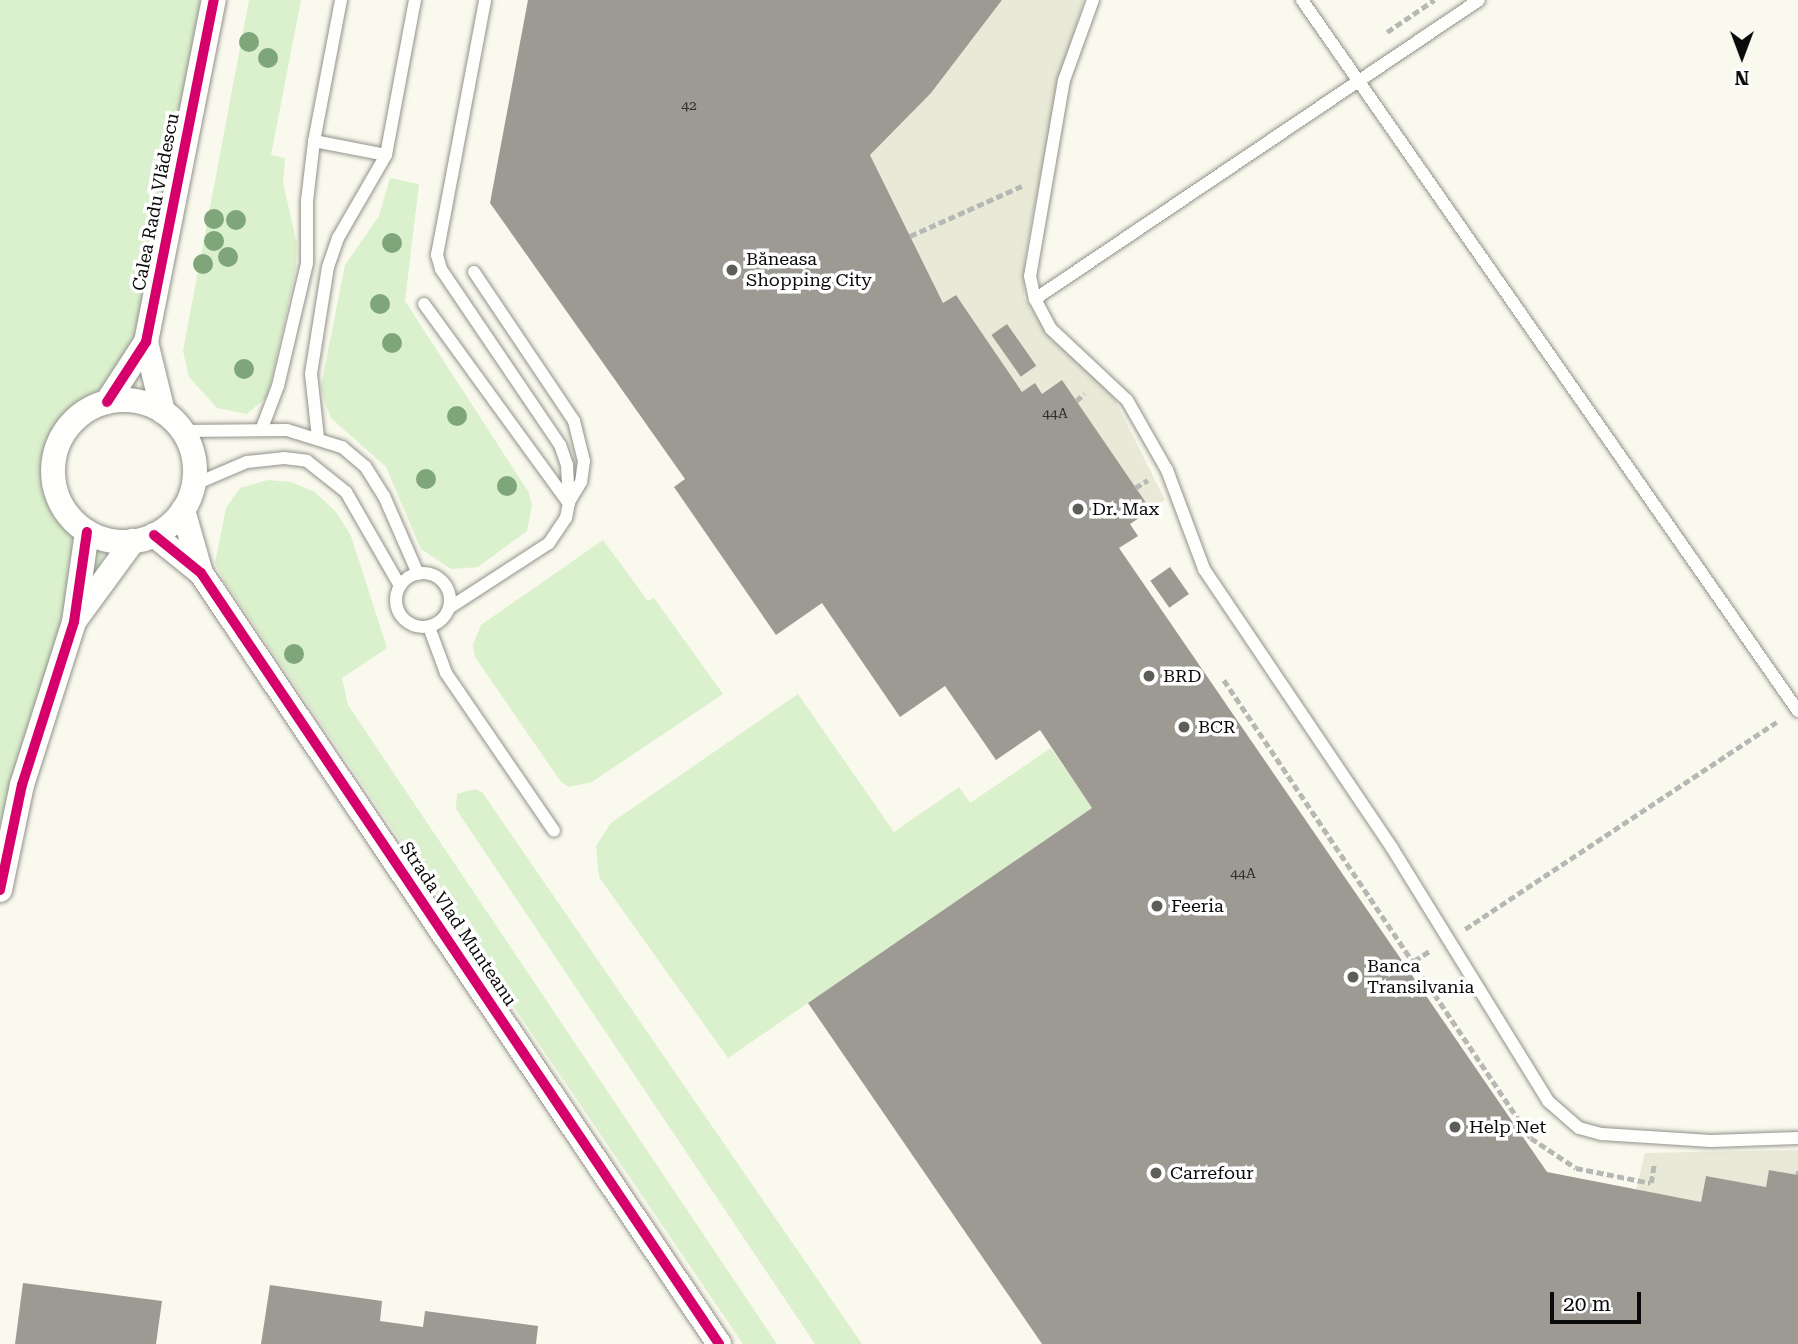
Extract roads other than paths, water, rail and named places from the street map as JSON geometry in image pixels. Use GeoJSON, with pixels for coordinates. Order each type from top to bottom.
{"type":"FeatureCollection","features":[{"type":"Feature","properties":{"kind":"street","name":"Calea Radu Vlădescu"},"geometry":{"type":"LineString","coordinates":[[107,402],[146,342],[214,0]]}},
{"type":"Feature","properties":{"kind":"street","name":"Calea Radu Vlădescu"},"geometry":{"type":"LineString","coordinates":[[146,342],[163,412]]}},
{"type":"Feature","properties":{"kind":"street"},"geometry":{"type":"LineString","coordinates":[[74,622],[143,538],[183,510],[193,485],[195,466],[183,431],[163,412],[134,401],[107,402],[70,424],[53,460],[59,500],[88,532],[110,541],[143,538]]}},
{"type":"Feature","properties":{"kind":"street","name":"Strada Vlad Munteanu"},"geometry":{"type":"LineString","coordinates":[[183,510],[201,573],[719,1344]]}},
{"type":"Feature","properties":{"kind":"street"},"geometry":{"type":"LineString","coordinates":[[0,890],[25,773],[74,622],[88,532]]}},
{"type":"Feature","properties":{"kind":"street","name":"Strada Vlad Munteanu"},"geometry":{"type":"LineString","coordinates":[[143,538],[201,573]]}},
{"type":"Feature","properties":{"kind":"lane"},"geometry":{"type":"LineString","coordinates":[[262,428],[278,386],[307,263],[314,141],[341,0]]}},
{"type":"Feature","properties":{"kind":"lane"},"geometry":{"type":"LineString","coordinates":[[318,438],[311,374],[328,267],[338,238],[386,155],[415,0]]}},
{"type":"Feature","properties":{"kind":"lane"},"geometry":{"type":"LineString","coordinates":[[418,574],[400,586],[396,601],[401,615],[413,625],[429,627],[442,620],[449,608],[549,543],[566,518],[569,502],[567,465],[560,446],[441,269],[437,255],[485,0]]}},
{"type":"Feature","properties":{"kind":"lane"},"geometry":{"type":"LineString","coordinates":[[1093,0],[1064,80],[1030,276],[1035,299],[1051,329],[1128,400],[1167,470],[1204,569],[1450,939],[1548,1101],[1579,1128],[1638,1139],[1798,1138]]}},
{"type":"Feature","properties":{"kind":"lane"},"geometry":{"type":"LineString","coordinates":[[1302,0],[1798,711]]}},
{"type":"Feature","properties":{"kind":"lane"},"geometry":{"type":"LineString","coordinates":[[1035,299],[1479,0]]}},
{"type":"Feature","properties":{"kind":"lane"},"geometry":{"type":"LineString","coordinates":[[314,141],[386,155]]}},
{"type":"Feature","properties":{"kind":"lane"},"geometry":{"type":"LineString","coordinates":[[474,272],[574,421],[584,461],[581,482],[569,502]]}},
{"type":"Feature","properties":{"kind":"lane"},"geometry":{"type":"LineString","coordinates":[[424,304],[569,502]]}},
{"type":"Feature","properties":{"kind":"lane"},"geometry":{"type":"LineString","coordinates":[[183,431],[262,428],[318,438],[342,446],[365,466],[384,496],[418,574],[443,582],[449,608]]}},
{"type":"Feature","properties":{"kind":"lane"},"geometry":{"type":"LineString","coordinates":[[193,485],[247,462],[284,458],[307,461],[346,492],[400,586]]}},
{"type":"Feature","properties":{"kind":"lane"},"geometry":{"type":"LineString","coordinates":[[429,627],[446,673],[554,831]]}},
{"type":"Feature","properties":{"kind":"place","name":"Băneasa Shopping City"},"geometry":{"type":"Point","coordinates":[732,270]}},
{"type":"Feature","properties":{"kind":"place","name":"Dr. Max"},"geometry":{"type":"Point","coordinates":[1078,509]}},
{"type":"Feature","properties":{"kind":"place","name":"BRD"},"geometry":{"type":"Point","coordinates":[1149,676]}},
{"type":"Feature","properties":{"kind":"place","name":"BCR"},"geometry":{"type":"Point","coordinates":[1184,727]}},
{"type":"Feature","properties":{"kind":"place","name":"Feeria"},"geometry":{"type":"Point","coordinates":[1157,906]}},
{"type":"Feature","properties":{"kind":"place","name":"Banca Transilvania"},"geometry":{"type":"Point","coordinates":[1353,977]}},
{"type":"Feature","properties":{"kind":"place","name":"Help Net"},"geometry":{"type":"Point","coordinates":[1455,1127]}},
{"type":"Feature","properties":{"kind":"place","name":"Carrefour"},"geometry":{"type":"Point","coordinates":[1156,1173]}}]}
